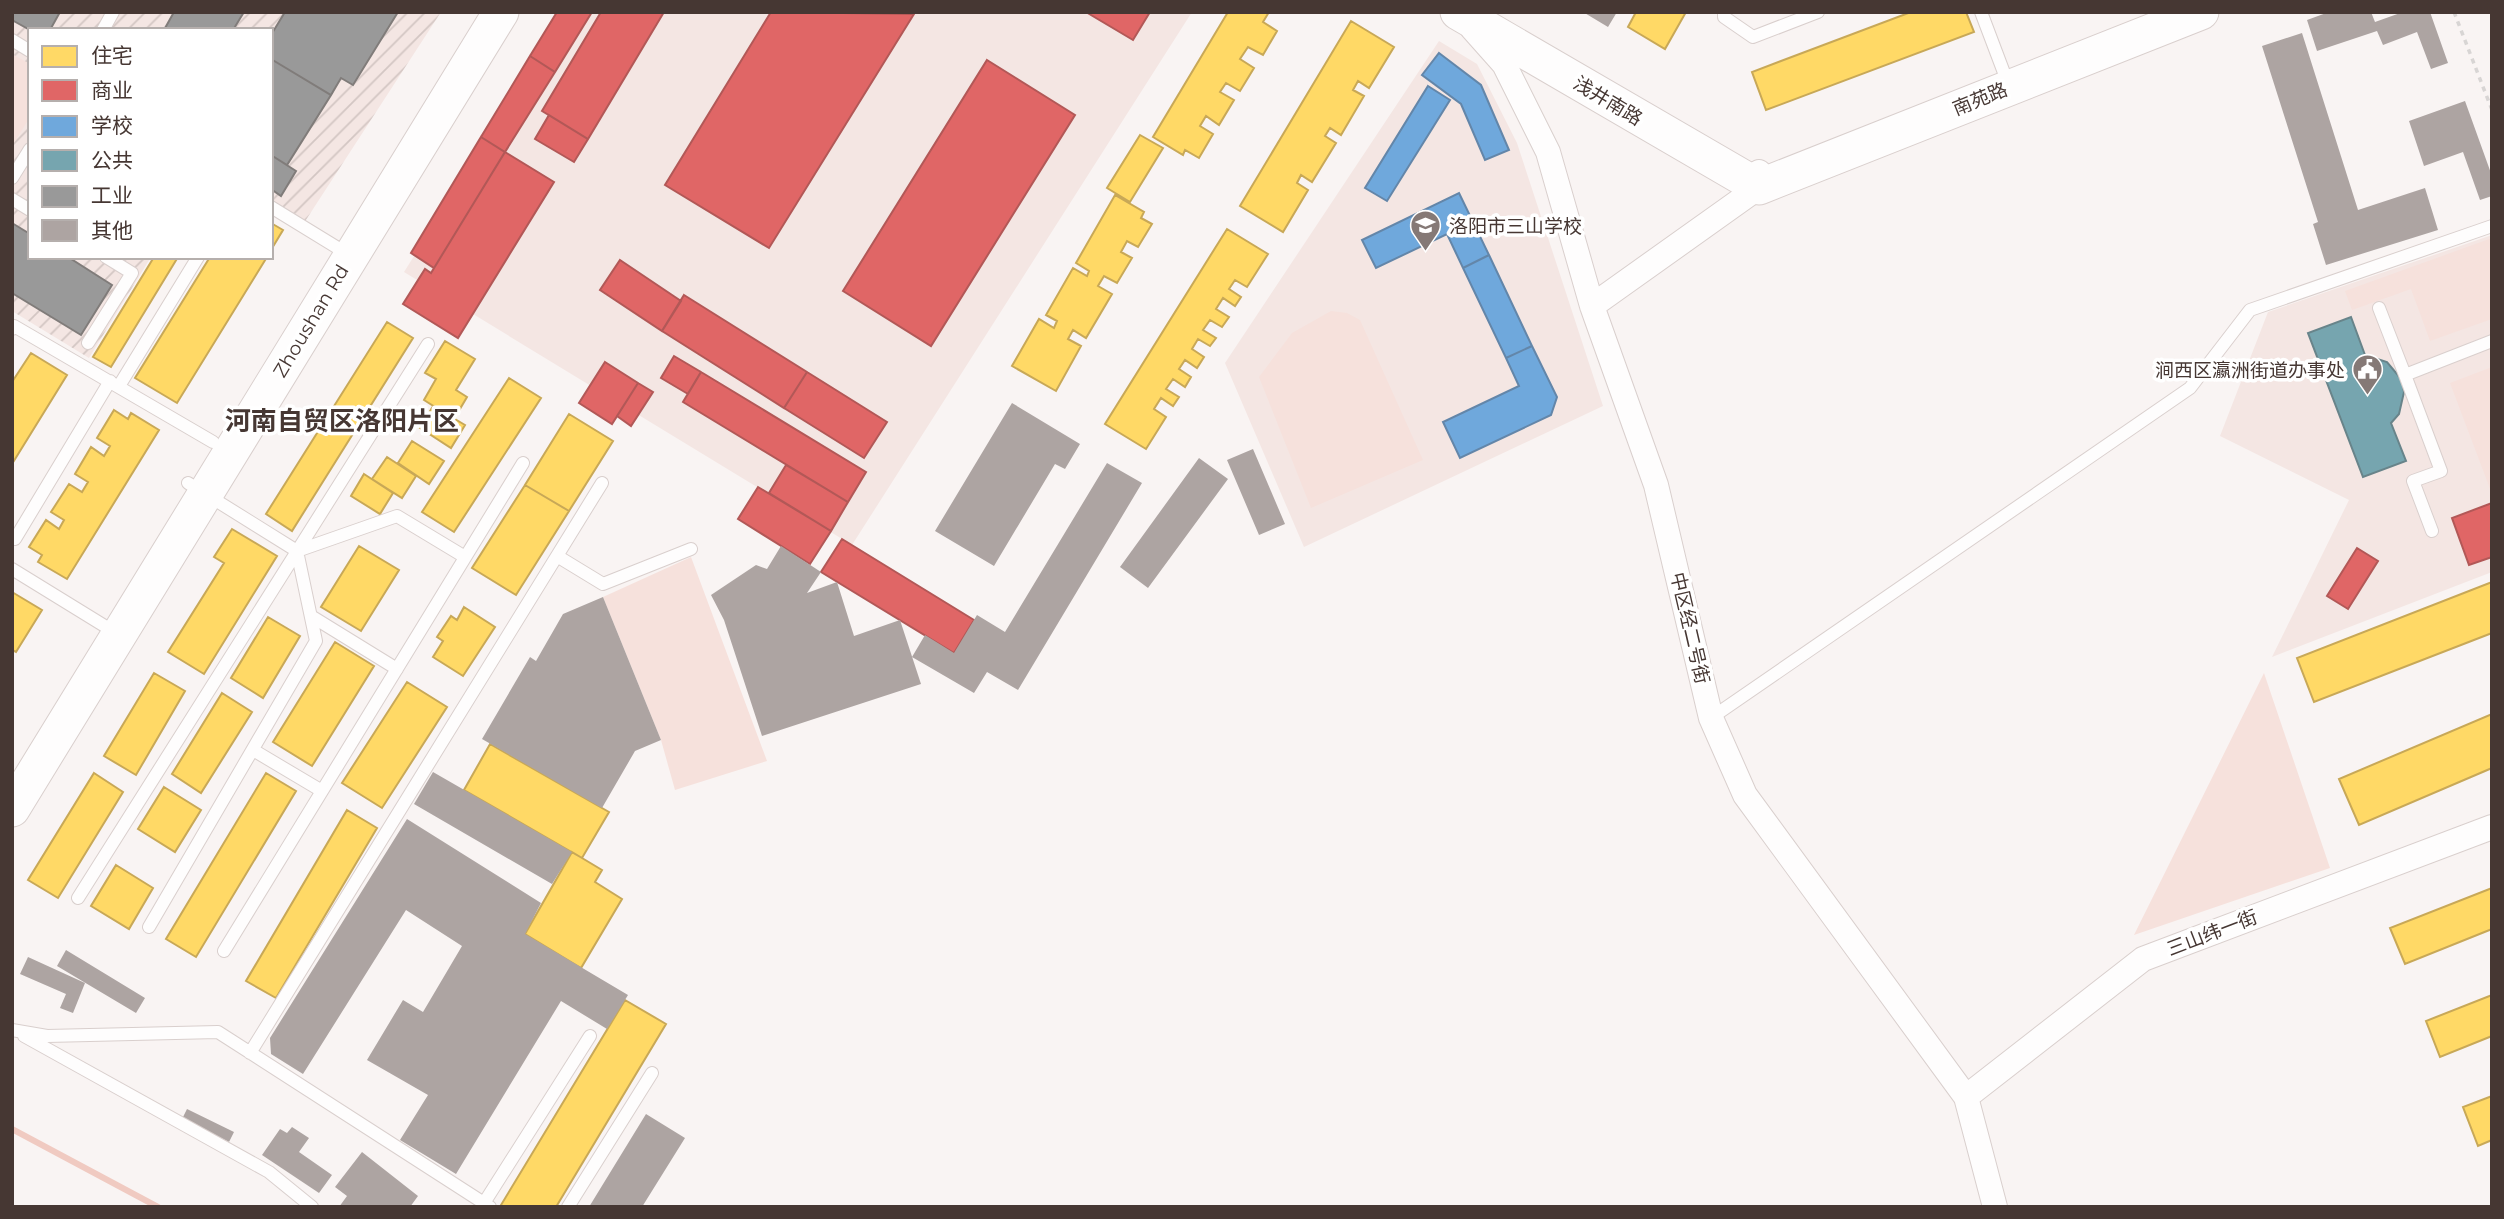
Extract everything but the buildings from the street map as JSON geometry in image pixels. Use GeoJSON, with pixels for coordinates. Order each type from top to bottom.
{"type":"FeatureCollection","features":[{"type":"Feature","properties":{"kind":"main road","name":"Zhoushan Rd"},"geometry":{"type":"LineString","coordinates":[[12,766],[109,629],[198,489],[342,251],[475,12]]}},
{"type":"Feature","properties":{"kind":"main road","name":"Zhoushan Rd"},"geometry":{"type":"LineString","coordinates":[[198,489],[213,442],[501,12]]}},
{"type":"Feature","properties":{"kind":"main road","name":"浅井南路"},"geometry":{"type":"LineString","coordinates":[[1458,12],[1755,178]]}},
{"type":"Feature","properties":{"kind":"main road","name":"浅井南路"},"geometry":{"type":"LineString","coordinates":[[1503,12],[1755,178]]}},
{"type":"Feature","properties":{"kind":"main road","name":"南苑路"},"geometry":{"type":"LineString","coordinates":[[2006,79],[2153,12]]}},
{"type":"Feature","properties":{"kind":"main road","name":"南苑路"},"geometry":{"type":"LineString","coordinates":[[1755,178],[2006,79],[2201,12]]}},
{"type":"Feature","properties":{"kind":"main road","name":"Zhoushan Rd"},"geometry":{"type":"LineString","coordinates":[[12,809],[109,629]]}},
{"type":"Feature","properties":{"kind":"street","name":"中区经二号街"},"geometry":{"type":"LineString","coordinates":[[1458,12],[1504,64],[1548,152],[1591,300],[1656,485],[1711,718],[1745,795],[1966,1097],[1995,1207]]}},
{"type":"Feature","properties":{"kind":"street"},"geometry":{"type":"LineString","coordinates":[[1591,300],[1755,178]]}},
{"type":"Feature","properties":{"kind":"street","name":"三山纬一街"},"geometry":{"type":"LineString","coordinates":[[1966,1097],[2143,959],[2492,827]]}},
{"type":"Feature","properties":{"kind":"lane"},"geometry":{"type":"LineString","coordinates":[[104,28],[113,12]]}},
{"type":"Feature","properties":{"kind":"lane"},"geometry":{"type":"LineString","coordinates":[[1724,12],[1724,18],[1754,37],[1818,12]]}},
{"type":"Feature","properties":{"kind":"lane"},"geometry":{"type":"LineString","coordinates":[[1981,12],[2006,79]]}},
{"type":"Feature","properties":{"kind":"lane"},"geometry":{"type":"LineString","coordinates":[[12,40],[28,50]]}},
{"type":"Feature","properties":{"kind":"lane"},"geometry":{"type":"LineString","coordinates":[[12,178],[28,152]]}},
{"type":"Feature","properties":{"kind":"lane"},"geometry":{"type":"LineString","coordinates":[[12,199],[28,209]]}},
{"type":"Feature","properties":{"kind":"lane"},"geometry":{"type":"LineString","coordinates":[[273,208],[342,251]]}},
{"type":"Feature","properties":{"kind":"lane"},"geometry":{"type":"LineString","coordinates":[[1711,718],[2190,388],[2250,310],[2492,226]]}},
{"type":"Feature","properties":{"kind":"lane"},"geometry":{"type":"LineString","coordinates":[[88,343],[131,273],[109,259]]}},
{"type":"Feature","properties":{"kind":"lane"},"geometry":{"type":"LineString","coordinates":[[15,539],[197,259]]}},
{"type":"Feature","properties":{"kind":"lane"},"geometry":{"type":"LineString","coordinates":[[2379,308],[2441,471],[2413,481],[2432,531]]}},
{"type":"Feature","properties":{"kind":"lane"},"geometry":{"type":"LineString","coordinates":[[12,329],[14,326],[213,442]]}},
{"type":"Feature","properties":{"kind":"lane"},"geometry":{"type":"LineString","coordinates":[[2405,375],[2492,341]]}},
{"type":"Feature","properties":{"kind":"lane"},"geometry":{"type":"LineString","coordinates":[[78,898],[428,344]]}},
{"type":"Feature","properties":{"kind":"lane"},"geometry":{"type":"LineString","coordinates":[[224,951],[523,463]]}},
{"type":"Feature","properties":{"kind":"lane"},"geometry":{"type":"LineString","coordinates":[[250,1053],[602,483]]}},
{"type":"Feature","properties":{"kind":"lane"},"geometry":{"type":"LineString","coordinates":[[149,927],[316,641],[297,551],[198,489]]}},
{"type":"Feature","properties":{"kind":"lane"},"geometry":{"type":"LineString","coordinates":[[297,551],[397,516],[465,557]]}},
{"type":"Feature","properties":{"kind":"lane"},"geometry":{"type":"LineString","coordinates":[[557,556],[603,584],[691,549]]}},
{"type":"Feature","properties":{"kind":"lane"},"geometry":{"type":"LineString","coordinates":[[12,569],[109,629]]}},
{"type":"Feature","properties":{"kind":"lane"},"geometry":{"type":"LineString","coordinates":[[311,617],[397,669]]}},
{"type":"Feature","properties":{"kind":"lane"},"geometry":{"type":"LineString","coordinates":[[253,750],[322,791]]}},
{"type":"Feature","properties":{"kind":"lane"},"geometry":{"type":"LineString","coordinates":[[13,1030],[47,1036],[218,1032],[487,1205],[590,1036]]}},
{"type":"Feature","properties":{"kind":"lane"},"geometry":{"type":"LineString","coordinates":[[13,1030],[269,1172],[312,1207]]}},
{"type":"Feature","properties":{"kind":"lane"},"geometry":{"type":"LineString","coordinates":[[568,1207],[652,1073]]}},
{"type":"Feature","properties":{"kind":"path"},"geometry":{"type":"LineString","coordinates":[[2454,12],[2492,110]]}},
{"type":"Feature","properties":{"kind":"shaded area"},"geometry":{"type":"Polygon","coordinates":[[[12,12],[441,12],[302,226],[273,208],[273,28],[28,28],[28,259],[150,259],[89,358],[12,311],[12,12]]]}},
{"type":"Feature","properties":{"kind":"shaded area"},"geometry":{"type":"Polygon","coordinates":[[[568,12],[1192,12],[852,545],[404,272],[568,12]]]}},
{"type":"Feature","properties":{"kind":"shaded area","name":"洛阳市三山学校"},"geometry":{"type":"Polygon","coordinates":[[[1439,41],[1477,64],[1517,143],[1603,406],[1304,547],[1225,363],[1439,41]]]}},
{"type":"Feature","properties":{"kind":"shaded area"},"geometry":{"type":"Polygon","coordinates":[[[12,54],[28,63],[28,120],[12,146],[12,54]]]}},
{"type":"Feature","properties":{"kind":"shaded area"},"geometry":{"type":"Polygon","coordinates":[[[2492,235],[2492,572],[2272,657],[2349,500],[2220,436],[2268,312],[2492,235]]]}},
{"type":"Feature","properties":{"kind":"shaded area"},"geometry":{"type":"Polygon","coordinates":[[[2492,238],[2492,319],[2430,341],[2411,289],[2352,310],[2345,291],[2492,238]]]}},
{"type":"Feature","properties":{"kind":"shaded area"},"geometry":{"type":"Polygon","coordinates":[[[1331,311],[1347,313],[1360,320],[1423,460],[1311,508],[1259,377],[1292,333],[1331,311]]]}},
{"type":"Feature","properties":{"kind":"shaded area"},"geometry":{"type":"Polygon","coordinates":[[[2492,367],[2492,494],[2450,383],[2492,367]]]}},
{"type":"Feature","properties":{"kind":"shaded area"},"geometry":{"type":"Polygon","coordinates":[[[691,557],[767,761],[675,790],[661,740],[603,597],[691,557]]]}},
{"type":"Feature","properties":{"kind":"shaded area"},"geometry":{"type":"Polygon","coordinates":[[[2264,673],[2330,868],[2134,935],[2264,673]]]}},
{"type":"Feature","properties":{"kind":"waterway"},"geometry":{"type":"LineString","coordinates":[[12,1129],[158,1207]]}},
{"type":"Feature","properties":{"kind":"place","name":"洛阳市三山学校"},"geometry":{"type":"Point","coordinates":[1426,253]}},
{"type":"Feature","properties":{"kind":"place","name":"涧西区瀛洲街道办事处"},"geometry":{"type":"Point","coordinates":[2368,397]}},
{"type":"Feature","properties":{"kind":"district","name":"河南自贸区洛阳片区"},"geometry":{"type":"Point","coordinates":[342,421]}}]}
